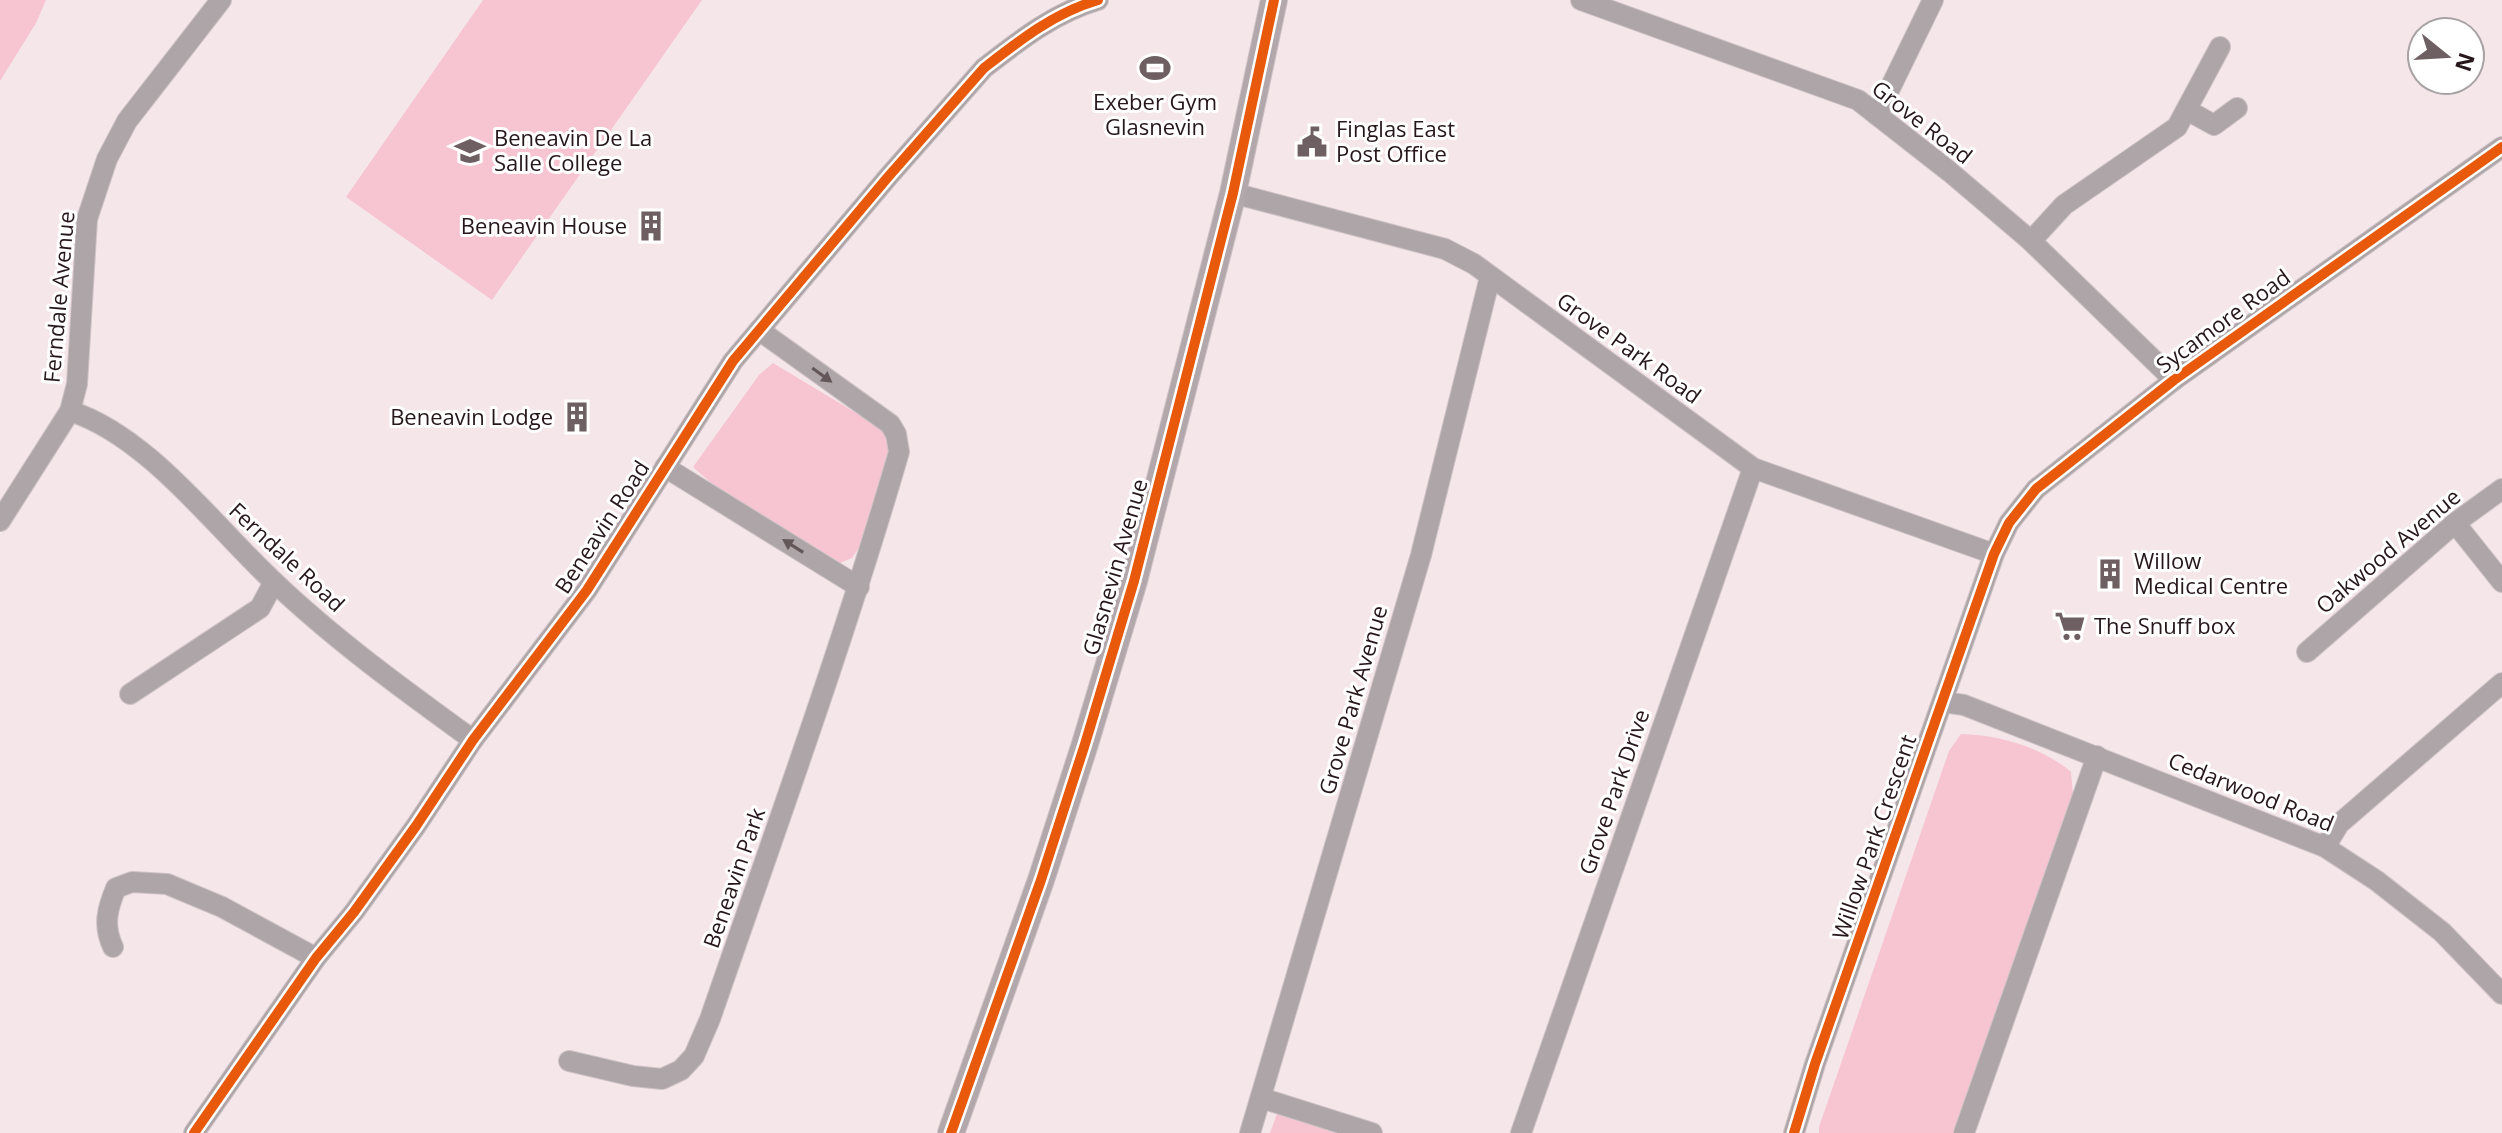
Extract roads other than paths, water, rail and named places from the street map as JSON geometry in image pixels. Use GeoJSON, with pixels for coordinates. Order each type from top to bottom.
{"type":"FeatureCollection","features":[{"type":"Feature","properties":{"kind":"main road","name":"Glasnevin Avenue"},"geometry":{"type":"LineString","coordinates":[[951,1133],[1041,880],[1099,699],[1151,518],[1233,193],[1274,0]]}},
{"type":"Feature","properties":{"kind":"street","name":"Ferndale Avenue"},"geometry":{"type":"LineString","coordinates":[[0,521],[70,411],[77,384],[87,219],[107,159],[127,121],[221,0]]}},
{"type":"Feature","properties":{"kind":"street","name":"Beneavin Road"},"geometry":{"type":"LineString","coordinates":[[194,1133],[316,958],[354,912],[416,826],[473,740],[587,590],[733,361],[984,68],[1033,30],[1074,7],[1098,0]]}},
{"type":"Feature","properties":{"kind":"street","name":"Grove Road"},"geometry":{"type":"LineString","coordinates":[[1581,0],[1858,100],[2031,241],[2174,380]]}},
{"type":"Feature","properties":{"kind":"street"},"geometry":{"type":"LineString","coordinates":[[1877,115],[1933,0]]}},
{"type":"Feature","properties":{"kind":"street"},"geometry":{"type":"LineString","coordinates":[[2031,241],[2064,205],[2177,127],[2220,47]]}},
{"type":"Feature","properties":{"kind":"street"},"geometry":{"type":"LineString","coordinates":[[2187,110],[2214,125],[2237,108]]}},
{"type":"Feature","properties":{"kind":"street","name":"Sycamore Road"},"geometry":{"type":"LineString","coordinates":[[1994,554],[2009,523],[2036,489],[2174,380],[2502,147]]}},
{"type":"Feature","properties":{"kind":"street","name":"Grove Park Road"},"geometry":{"type":"LineString","coordinates":[[1233,193],[1445,249],[1474,264],[1753,468],[1994,554]]}},
{"type":"Feature","properties":{"kind":"street","name":"Grove Park Avenue"},"geometry":{"type":"LineString","coordinates":[[1250,1133],[1421,555],[1490,277]]}},
{"type":"Feature","properties":{"kind":"street","name":"Beneavin Park"},"geometry":{"type":"LineString","coordinates":[[569,1061],[633,1076],[662,1079],[681,1070],[694,1056],[795,777],[859,587],[899,452],[896,434],[890,424],[759,330]]}},
{"type":"Feature","properties":{"kind":"street","name":"Ferndale Road"},"geometry":{"type":"LineString","coordinates":[[70,411],[92,418],[111,429],[164,472],[274,582],[378,671],[473,740]]}},
{"type":"Feature","properties":{"kind":"street"},"geometry":{"type":"LineString","coordinates":[[665,467],[859,587]]}},
{"type":"Feature","properties":{"kind":"street","name":"Grove Park Drive"},"geometry":{"type":"LineString","coordinates":[[1521,1133],[1753,468]]}},
{"type":"Feature","properties":{"kind":"street","name":"Oakwood Avenue"},"geometry":{"type":"LineString","coordinates":[[2307,652],[2455,523],[2502,489]]}},
{"type":"Feature","properties":{"kind":"street"},"geometry":{"type":"LineString","coordinates":[[2455,523],[2502,582]]}},
{"type":"Feature","properties":{"kind":"street","name":"Willow Park Crescent"},"geometry":{"type":"LineString","coordinates":[[1794,1133],[1815,1064],[1994,554]]}},
{"type":"Feature","properties":{"kind":"street"},"geometry":{"type":"LineString","coordinates":[[130,694],[260,608],[274,582]]}},
{"type":"Feature","properties":{"kind":"street"},"geometry":{"type":"LineString","coordinates":[[2325,847],[2339,824],[2502,683]]}},
{"type":"Feature","properties":{"kind":"street","name":"Cedarwood Road"},"geometry":{"type":"LineString","coordinates":[[1943,702],[1964,705],[2325,847],[2377,881],[2442,932],[2502,994]]}},
{"type":"Feature","properties":{"kind":"street"},"geometry":{"type":"LineString","coordinates":[[1964,1133],[2097,756]]}},
{"type":"Feature","properties":{"kind":"street"},"geometry":{"type":"LineString","coordinates":[[113,947],[106,920],[116,888],[132,882],[155,883],[167,884],[222,907],[316,958]]}},
{"type":"Feature","properties":{"kind":"street"},"geometry":{"type":"LineString","coordinates":[[1261,1098],[1372,1133]]}},
{"type":"Feature","properties":{"kind":"place","name":"Exeber Gym Glasnevin"},"geometry":{"type":"Point","coordinates":[1155,68]}},
{"type":"Feature","properties":{"kind":"place","name":"Finglas East Post Office"},"geometry":{"type":"Point","coordinates":[1312,142]}},
{"type":"Feature","properties":{"kind":"place","name":"Beneavin De La Salle College"},"geometry":{"type":"Point","coordinates":[470,151]}},
{"type":"Feature","properties":{"kind":"place","name":"Beneavin House"},"geometry":{"type":"Point","coordinates":[651,226]}},
{"type":"Feature","properties":{"kind":"place","name":"Beneavin Lodge"},"geometry":{"type":"Point","coordinates":[577,417]}},
{"type":"Feature","properties":{"kind":"place","name":"Willow Medical Centre"},"geometry":{"type":"Point","coordinates":[2110,574]}},
{"type":"Feature","properties":{"kind":"place","name":"The Snuff box"},"geometry":{"type":"Point","coordinates":[2070,626]}}]}
